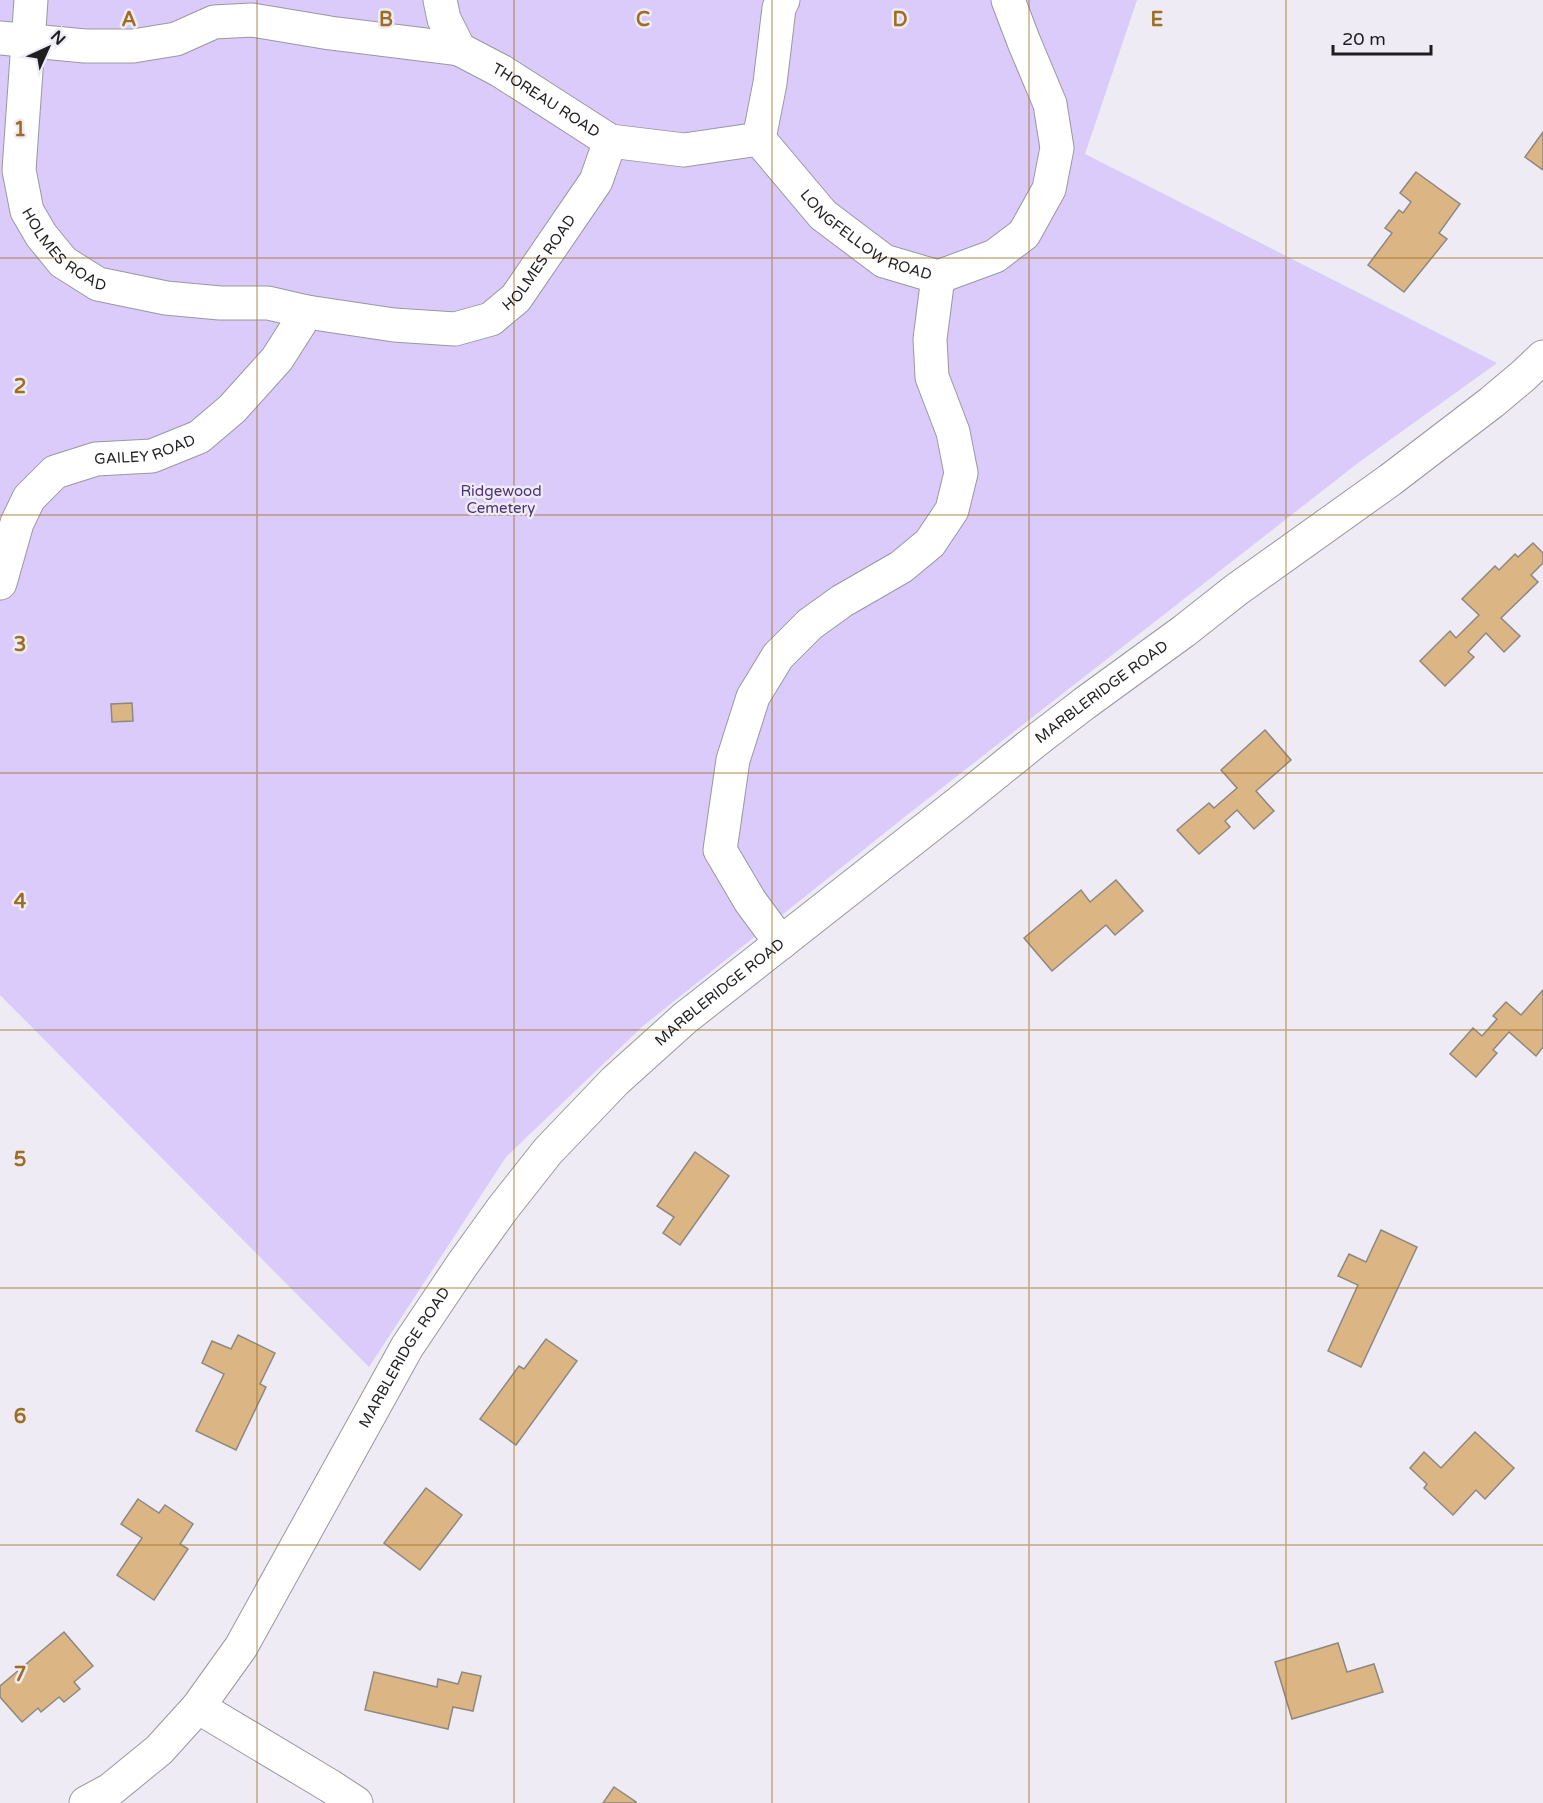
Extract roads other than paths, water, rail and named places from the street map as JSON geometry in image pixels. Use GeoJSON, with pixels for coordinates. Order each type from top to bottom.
{"type":"FeatureCollection","features":[{"type":"Feature","properties":{"kind":"street","name":"HOLMES ROAD"},"geometry":{"type":"LineString","coordinates":[[31,0],[14,39],[19,170],[27,211],[41,235],[63,262],[98,284],[166,298],[220,303],[268,303],[307,312],[394,325],[455,328],[491,319],[516,298],[596,181],[610,141]]}},
{"type":"Feature","properties":{"kind":"street"},"geometry":{"type":"LineString","coordinates":[[440,0],[444,19],[459,50]]}},
{"type":"Feature","properties":{"kind":"street"},"geometry":{"type":"LineString","coordinates":[[759,139],[770,83],[779,8],[783,0]]}},
{"type":"Feature","properties":{"kind":"street","name":"LONGFELLOW ROAD"},"geometry":{"type":"LineString","coordinates":[[759,139],[823,215],[884,261],[938,277],[995,256],[1024,234],[1049,189],[1057,148],[1050,104],[1008,0]]}},
{"type":"Feature","properties":{"kind":"street"},"geometry":{"type":"LineString","coordinates":[[14,39],[85,46],[133,46],[177,39],[214,22],[252,20],[459,50]]}},
{"type":"Feature","properties":{"kind":"street","name":"THOREAU ROAD"},"geometry":{"type":"LineString","coordinates":[[459,50],[501,71],[610,141],[684,150],[759,139]]}},
{"type":"Feature","properties":{"kind":"street"},"geometry":{"type":"LineString","coordinates":[[781,943],[750,901],[720,850],[733,760],[753,697],[778,656],[810,624],[834,606],[902,567],[930,543],[952,510],[961,472],[953,432],[932,377],[930,339],[938,277]]}},
{"type":"Feature","properties":{"kind":"street","name":"GAILEY ROAD"},"geometry":{"type":"LineString","coordinates":[[0,583],[17,523],[29,498],[55,472],[96,459],[152,456],[198,437],[232,409],[277,359],[307,312]]}},
{"type":"Feature","properties":{"kind":"street","name":"MARBLERIDGE ROAD"},"geometry":{"type":"LineString","coordinates":[[86,1803],[110,1790],[159,1750],[198,1707],[242,1647],[407,1347],[503,1208],[548,1151],[615,1081],[685,1018],[1085,703],[1236,590],[1381,486],[1492,402],[1543,357]]}},
{"type":"Feature","properties":{"kind":"street"},"geometry":{"type":"LineString","coordinates":[[198,1707],[356,1803]]}},
{"type":"Feature","properties":{"kind":"park label","name":"Ridgewood Cemetery"},"geometry":{"type":"Point","coordinates":[501,500]}}]}
